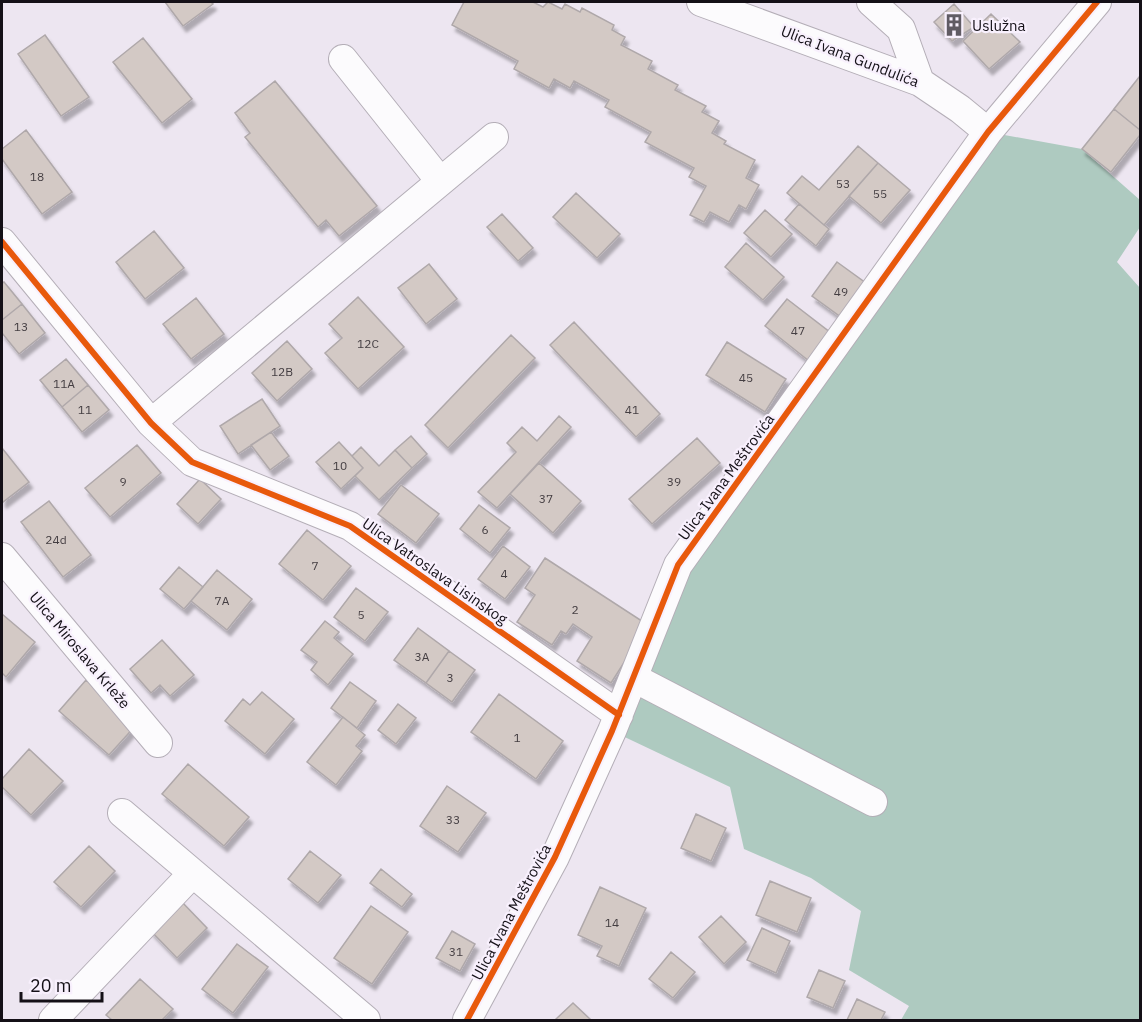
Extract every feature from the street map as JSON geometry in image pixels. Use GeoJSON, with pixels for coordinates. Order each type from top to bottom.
{"type":"FeatureCollection","features":[{"type":"Feature","properties":{"kind":"street","name":"Ulica Ivana Gundulića"},"geometry":{"type":"LineString","coordinates":[[701,2],[920,82],[988,132]]}},
{"type":"Feature","properties":{"kind":"street"},"geometry":{"type":"LineString","coordinates":[[871,2],[901,29],[920,82]]}},
{"type":"Feature","properties":{"kind":"street","name":"Ulica Ivana Meštrovića"},"geometry":{"type":"LineString","coordinates":[[467,1020],[555,857],[619,715],[678,565],[988,132],[1097,2]]}},
{"type":"Feature","properties":{"kind":"street"},"geometry":{"type":"LineString","coordinates":[[344,59],[440,181]]}},
{"type":"Feature","properties":{"kind":"street"},"geometry":{"type":"LineString","coordinates":[[151,423],[494,137]]}},
{"type":"Feature","properties":{"kind":"street","name":"Ulica Vatroslava Lisinskog"},"geometry":{"type":"LineString","coordinates":[[2,242],[151,423],[192,462],[350,526],[619,715]]}},
{"type":"Feature","properties":{"kind":"street","name":"Ulica Miroslava Krleže"},"geometry":{"type":"LineString","coordinates":[[2,557],[158,743]]}},
{"type":"Feature","properties":{"kind":"street"},"geometry":{"type":"LineString","coordinates":[[634,678],[873,802]]}},
{"type":"Feature","properties":{"kind":"street"},"geometry":{"type":"LineString","coordinates":[[122,813],[366,1020]]}},
{"type":"Feature","properties":{"kind":"street"},"geometry":{"type":"LineString","coordinates":[[53,1020],[192,874]]}},
{"type":"Feature","properties":{"kind":"green space"},"geometry":{"type":"Polygon","coordinates":[[[988,132],[1082,149],[1140,200],[1140,227],[1117,262],[1140,288],[1140,1020],[901,1020],[909,1006],[849,970],[861,911],[811,878],[744,849],[730,787],[612,731],[678,565],[988,132]]]}},
{"type":"Feature","properties":{"kind":"building"},"geometry":{"type":"Polygon","coordinates":[[[165,2],[211,2],[213,4],[183,26],[165,2]]]}},
{"type":"Feature","properties":{"kind":"building"},"geometry":{"type":"Polygon","coordinates":[[[464,2],[533,2],[543,7],[548,2],[562,9],[565,4],[580,12],[582,8],[614,25],[612,30],[625,37],[621,45],[652,61],[648,69],[678,85],[675,90],[706,106],[702,112],[719,121],[712,133],[726,141],[724,144],[755,160],[746,178],[759,185],[746,209],[739,205],[729,222],[710,212],[704,222],[690,215],[706,186],[689,177],[694,168],[645,142],[651,132],[605,107],[609,100],[574,81],[570,88],[554,79],[549,88],[514,69],[518,61],[452,25],[464,2]]]}},
{"type":"Feature","properties":{"kind":"building","name":"Uslužna"},"geometry":{"type":"Polygon","coordinates":[[[954,4],[974,27],[952,41],[934,22],[954,4]]]}},
{"type":"Feature","properties":{"kind":"building"},"geometry":{"type":"Polygon","coordinates":[[[991,14],[1020,42],[989,69],[963,41],[991,14]]]}},
{"type":"Feature","properties":{"kind":"building"},"geometry":{"type":"Polygon","coordinates":[[[45,35],[89,97],[61,116],[18,54],[45,35]]]}},
{"type":"Feature","properties":{"kind":"building"},"geometry":{"type":"Polygon","coordinates":[[[143,38],[192,99],[162,123],[113,62],[143,38]]]}},
{"type":"Feature","properties":{"kind":"building"},"geometry":{"type":"Polygon","coordinates":[[[1140,76],[1140,130],[1114,109],[1140,76]]]}},
{"type":"Feature","properties":{"kind":"building"},"geometry":{"type":"Polygon","coordinates":[[[275,81],[377,206],[339,236],[326,220],[318,227],[245,137],[250,133],[235,113],[275,81]]]}},
{"type":"Feature","properties":{"kind":"building"},"geometry":{"type":"Polygon","coordinates":[[[1114,109],[1140,130],[1140,135],[1111,172],[1082,149],[1114,109]]]}},
{"type":"Feature","properties":{"kind":"building"},"geometry":{"type":"Polygon","coordinates":[[[26,130],[72,192],[42,214],[2,159],[2,149],[26,130]]]}},
{"type":"Feature","properties":{"kind":"building"},"geometry":{"type":"Polygon","coordinates":[[[858,146],[878,163],[824,225],[787,193],[802,176],[819,190],[858,146]]]}},
{"type":"Feature","properties":{"kind":"building"},"geometry":{"type":"Polygon","coordinates":[[[878,163],[910,190],[881,223],[849,196],[878,163]]]}},
{"type":"Feature","properties":{"kind":"building"},"geometry":{"type":"Polygon","coordinates":[[[576,193],[620,234],[597,258],[553,217],[576,193]]]}},
{"type":"Feature","properties":{"kind":"building"},"geometry":{"type":"Polygon","coordinates":[[[799,204],[829,229],[816,246],[785,220],[799,204]]]}},
{"type":"Feature","properties":{"kind":"building"},"geometry":{"type":"Polygon","coordinates":[[[765,210],[792,234],[771,257],[744,233],[765,210]]]}},
{"type":"Feature","properties":{"kind":"building"},"geometry":{"type":"Polygon","coordinates":[[[502,214],[533,248],[518,261],[487,227],[502,214]]]}},
{"type":"Feature","properties":{"kind":"building"},"geometry":{"type":"Polygon","coordinates":[[[154,231],[184,268],[145,299],[116,262],[154,231]]]}},
{"type":"Feature","properties":{"kind":"building"},"geometry":{"type":"Polygon","coordinates":[[[746,243],[784,277],[763,300],[725,267],[746,243]]]}},
{"type":"Feature","properties":{"kind":"building"},"geometry":{"type":"Polygon","coordinates":[[[837,262],[870,286],[845,320],[812,296],[837,262]]]}},
{"type":"Feature","properties":{"kind":"building"},"geometry":{"type":"Polygon","coordinates":[[[429,264],[457,299],[426,324],[398,288],[429,264]]]}},
{"type":"Feature","properties":{"kind":"building"},"geometry":{"type":"Polygon","coordinates":[[[4,282],[22,304],[2,320],[2,283],[4,282]]]}},
{"type":"Feature","properties":{"kind":"building"},"geometry":{"type":"Polygon","coordinates":[[[358,297],[404,347],[358,389],[325,353],[342,338],[329,324],[358,297]]]}},
{"type":"Feature","properties":{"kind":"building"},"geometry":{"type":"Polygon","coordinates":[[[196,298],[224,334],[191,359],[163,324],[196,298]]]}},
{"type":"Feature","properties":{"kind":"building"},"geometry":{"type":"Polygon","coordinates":[[[787,299],[831,333],[809,361],[765,326],[787,299]]]}},
{"type":"Feature","properties":{"kind":"building"},"geometry":{"type":"Polygon","coordinates":[[[22,304],[45,333],[19,354],[2,333],[2,320],[22,304]]]}},
{"type":"Feature","properties":{"kind":"building"},"geometry":{"type":"Polygon","coordinates":[[[574,322],[660,414],[636,437],[550,345],[574,322]]]}},
{"type":"Feature","properties":{"kind":"building"},"geometry":{"type":"Polygon","coordinates":[[[511,335],[535,358],[448,448],[425,425],[511,335]]]}},
{"type":"Feature","properties":{"kind":"building"},"geometry":{"type":"Polygon","coordinates":[[[287,341],[312,369],[277,401],[252,373],[287,341]]]}},
{"type":"Feature","properties":{"kind":"building"},"geometry":{"type":"Polygon","coordinates":[[[727,342],[786,379],[765,412],[706,375],[727,342]]]}},
{"type":"Feature","properties":{"kind":"building"},"geometry":{"type":"Polygon","coordinates":[[[66,359],[88,385],[62,407],[40,380],[66,359]]]}},
{"type":"Feature","properties":{"kind":"building"},"geometry":{"type":"Polygon","coordinates":[[[88,385],[109,410],[82,432],[62,407],[88,385]]]}},
{"type":"Feature","properties":{"kind":"building"},"geometry":{"type":"Polygon","coordinates":[[[262,399],[280,426],[238,454],[220,426],[262,399]]]}},
{"type":"Feature","properties":{"kind":"building"},"geometry":{"type":"Polygon","coordinates":[[[559,416],[571,427],[497,508],[478,492],[516,452],[507,443],[522,427],[537,441],[559,416]]]}},
{"type":"Feature","properties":{"kind":"building"},"geometry":{"type":"Polygon","coordinates":[[[271,432],[289,456],[270,470],[251,445],[271,432]]]}},
{"type":"Feature","properties":{"kind":"building"},"geometry":{"type":"Polygon","coordinates":[[[411,436],[427,454],[412,468],[395,450],[411,436]]]}},
{"type":"Feature","properties":{"kind":"building"},"geometry":{"type":"Polygon","coordinates":[[[697,438],[720,463],[652,524],[629,499],[697,438]]]}},
{"type":"Feature","properties":{"kind":"building"},"geometry":{"type":"Polygon","coordinates":[[[339,442],[363,468],[341,489],[316,462],[339,442]]]}},
{"type":"Feature","properties":{"kind":"building"},"geometry":{"type":"Polygon","coordinates":[[[137,445],[161,473],[110,517],[85,488],[137,445]]]}},
{"type":"Feature","properties":{"kind":"building"},"geometry":{"type":"Polygon","coordinates":[[[361,447],[379,466],[395,450],[412,468],[379,500],[355,476],[363,468],[352,456],[361,447]]]}},
{"type":"Feature","properties":{"kind":"building"},"geometry":{"type":"Polygon","coordinates":[[[2,448],[29,482],[3,502],[2,500],[2,448]]]}},
{"type":"Feature","properties":{"kind":"building"},"geometry":{"type":"Polygon","coordinates":[[[539,463],[581,501],[553,533],[510,494],[539,463]]]}},
{"type":"Feature","properties":{"kind":"building"},"geometry":{"type":"Polygon","coordinates":[[[200,479],[221,499],[198,524],[177,504],[200,479]]]}},
{"type":"Feature","properties":{"kind":"building"},"geometry":{"type":"Polygon","coordinates":[[[401,485],[439,514],[416,543],[378,514],[401,485]]]}},
{"type":"Feature","properties":{"kind":"building"},"geometry":{"type":"Polygon","coordinates":[[[49,501],[91,555],[63,577],[21,522],[49,501]]]}},
{"type":"Feature","properties":{"kind":"building"},"geometry":{"type":"Polygon","coordinates":[[[479,505],[510,528],[490,553],[460,529],[479,505]]]}},
{"type":"Feature","properties":{"kind":"building"},"geometry":{"type":"Polygon","coordinates":[[[307,530],[351,566],[323,600],[279,564],[307,530]]]}},
{"type":"Feature","properties":{"kind":"building"},"geometry":{"type":"Polygon","coordinates":[[[503,546],[530,567],[505,599],[478,579],[503,546]]]}},
{"type":"Feature","properties":{"kind":"building"},"geometry":{"type":"Polygon","coordinates":[[[545,558],[648,625],[611,683],[577,661],[592,637],[573,624],[566,634],[561,631],[552,645],[517,622],[535,595],[525,588],[545,558]]]}},
{"type":"Feature","properties":{"kind":"building"},"geometry":{"type":"Polygon","coordinates":[[[179,567],[203,587],[184,609],[160,589],[179,567]]]}},
{"type":"Feature","properties":{"kind":"building"},"geometry":{"type":"Polygon","coordinates":[[[217,570],[252,599],[227,630],[191,601],[217,570]]]}},
{"type":"Feature","properties":{"kind":"building"},"geometry":{"type":"Polygon","coordinates":[[[356,588],[388,612],[365,641],[334,617],[356,588]]]}},
{"type":"Feature","properties":{"kind":"building"},"geometry":{"type":"Polygon","coordinates":[[[2,614],[35,642],[6,677],[2,673],[2,614]]]}},
{"type":"Feature","properties":{"kind":"building"},"geometry":{"type":"Polygon","coordinates":[[[325,621],[339,632],[334,638],[353,654],[328,685],[311,670],[317,662],[301,650],[325,621]]]}},
{"type":"Feature","properties":{"kind":"building"},"geometry":{"type":"Polygon","coordinates":[[[418,628],[449,651],[426,683],[394,660],[418,628]]]}},
{"type":"Feature","properties":{"kind":"building"},"geometry":{"type":"Polygon","coordinates":[[[162,640],[194,675],[170,696],[160,685],[151,693],[130,669],[162,640]]]}},
{"type":"Feature","properties":{"kind":"building"},"geometry":{"type":"Polygon","coordinates":[[[449,651],[475,670],[452,702],[426,683],[449,651]]]}},
{"type":"Feature","properties":{"kind":"building"},"geometry":{"type":"Polygon","coordinates":[[[86,680],[137,724],[109,755],[59,711],[86,680]]]}},
{"type":"Feature","properties":{"kind":"building"},"geometry":{"type":"Polygon","coordinates":[[[350,682],[376,701],[357,728],[331,708],[350,682]]]}},
{"type":"Feature","properties":{"kind":"building"},"geometry":{"type":"Polygon","coordinates":[[[262,692],[294,719],[265,754],[225,721],[243,699],[250,705],[262,692]]]}},
{"type":"Feature","properties":{"kind":"building"},"geometry":{"type":"Polygon","coordinates":[[[499,694],[563,741],[536,779],[471,732],[499,694]]]}},
{"type":"Feature","properties":{"kind":"building"},"geometry":{"type":"Polygon","coordinates":[[[398,704],[416,718],[396,744],[378,730],[398,704]]]}},
{"type":"Feature","properties":{"kind":"building"},"geometry":{"type":"Polygon","coordinates":[[[343,717],[365,735],[356,746],[362,751],[336,785],[307,762],[343,717]]]}},
{"type":"Feature","properties":{"kind":"building"},"geometry":{"type":"Polygon","coordinates":[[[29,749],[63,781],[31,815],[2,787],[2,779],[29,749]]]}},
{"type":"Feature","properties":{"kind":"building"},"geometry":{"type":"Polygon","coordinates":[[[188,764],[249,817],[224,846],[162,794],[188,764]]]}},
{"type":"Feature","properties":{"kind":"building"},"geometry":{"type":"Polygon","coordinates":[[[447,786],[486,813],[458,852],[420,826],[447,786]]]}},
{"type":"Feature","properties":{"kind":"building"},"geometry":{"type":"Polygon","coordinates":[[[696,814],[726,828],[711,861],[681,848],[696,814]]]}},
{"type":"Feature","properties":{"kind":"building"},"geometry":{"type":"Polygon","coordinates":[[[89,846],[115,871],[81,907],[54,882],[89,846]]]}},
{"type":"Feature","properties":{"kind":"building"},"geometry":{"type":"Polygon","coordinates":[[[310,851],[341,875],[318,903],[288,879],[310,851]]]}},
{"type":"Feature","properties":{"kind":"building"},"geometry":{"type":"Polygon","coordinates":[[[381,869],[412,894],[402,907],[370,883],[381,869]]]}},
{"type":"Feature","properties":{"kind":"building"},"geometry":{"type":"Polygon","coordinates":[[[770,881],[811,898],[797,932],[756,915],[770,881]]]}},
{"type":"Feature","properties":{"kind":"building"},"geometry":{"type":"Polygon","coordinates":[[[600,887],[646,908],[619,966],[597,956],[602,946],[578,935],[600,887]]]}},
{"type":"Feature","properties":{"kind":"building"},"geometry":{"type":"Polygon","coordinates":[[[180,900],[207,928],[177,958],[150,930],[180,900]]]}},
{"type":"Feature","properties":{"kind":"building"},"geometry":{"type":"Polygon","coordinates":[[[371,906],[408,932],[372,984],[334,958],[371,906]]]}},
{"type":"Feature","properties":{"kind":"building"},"geometry":{"type":"Polygon","coordinates":[[[721,916],[746,942],[724,964],[699,937],[721,916]]]}},
{"type":"Feature","properties":{"kind":"building"},"geometry":{"type":"Polygon","coordinates":[[[762,928],[790,941],[776,973],[747,960],[762,928]]]}},
{"type":"Feature","properties":{"kind":"building"},"geometry":{"type":"Polygon","coordinates":[[[452,931],[475,944],[460,971],[436,958],[452,931]]]}},
{"type":"Feature","properties":{"kind":"building"},"geometry":{"type":"Polygon","coordinates":[[[237,944],[268,967],[233,1013],[202,989],[237,944]]]}},
{"type":"Feature","properties":{"kind":"building"},"geometry":{"type":"Polygon","coordinates":[[[671,952],[695,972],[673,998],[649,979],[671,952]]]}},
{"type":"Feature","properties":{"kind":"building"},"geometry":{"type":"Polygon","coordinates":[[[819,970],[845,981],[833,1008],[807,997],[819,970]]]}},
{"type":"Feature","properties":{"kind":"building"},"geometry":{"type":"Polygon","coordinates":[[[140,979],[173,1009],[162,1020],[112,1020],[106,1015],[140,979]]]}},
{"type":"Feature","properties":{"kind":"building"},"geometry":{"type":"Polygon","coordinates":[[[857,999],[885,1012],[881,1020],[847,1020],[857,999]]]}},
{"type":"Feature","properties":{"kind":"building"},"geometry":{"type":"Polygon","coordinates":[[[573,1003],[591,1020],[555,1020],[573,1003]]]}},
{"type":"Feature","properties":{"kind":"cycle path"},"geometry":{"type":"LineString","coordinates":[[467,1020],[555,857],[612,731],[678,565],[988,132],[1097,2]]}},
{"type":"Feature","properties":{"kind":"cycle path"},"geometry":{"type":"LineString","coordinates":[[2,242],[151,423],[192,462],[350,526],[619,715]]}},
{"type":"Feature","properties":{"kind":"place","name":"Uslužna"},"geometry":{"type":"Point","coordinates":[954,25]}}]}
